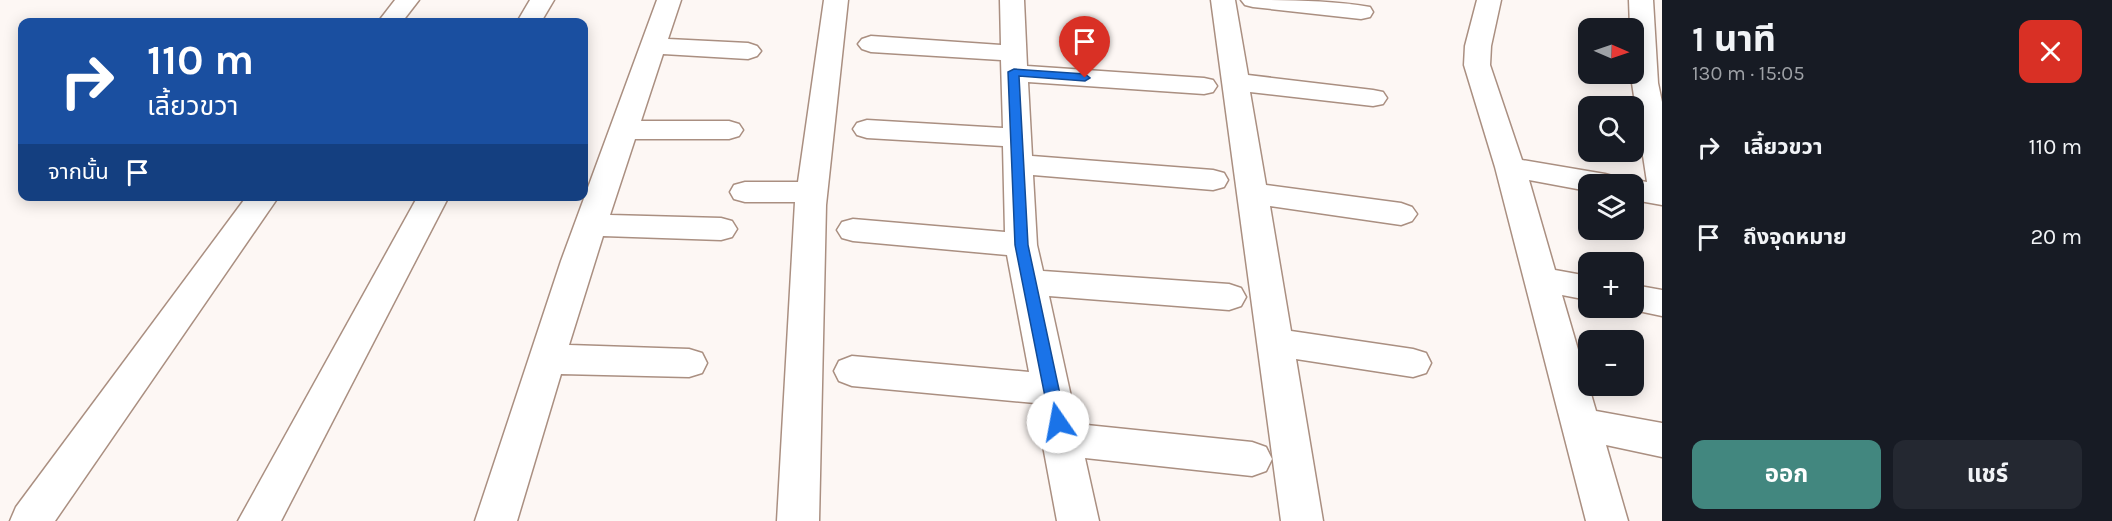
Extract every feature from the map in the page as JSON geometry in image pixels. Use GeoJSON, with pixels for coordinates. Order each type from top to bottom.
{"type":"FeatureCollection","features":[{"type":"Feature","properties":{"kind":"street"},"geometry":{"type":"LineString","coordinates":[[393,18],[407,0]]}},
{"type":"Feature","properties":{"kind":"street"},"geometry":{"type":"LineString","coordinates":[[531,18],[542,0]]}},
{"type":"Feature","properties":{"kind":"street"},"geometry":{"type":"LineString","coordinates":[[496,521],[591,225],[669,0]]}},
{"type":"Feature","properties":{"kind":"street"},"geometry":{"type":"LineString","coordinates":[[798,521],[812,192],[836,0]]}},
{"type":"Feature","properties":{"kind":"street"},"geometry":{"type":"LineString","coordinates":[[1012,0],[1021,245],[1078,521]]}},
{"type":"Feature","properties":{"kind":"street"},"geometry":{"type":"LineString","coordinates":[[1224,0],[1220,84],[1252,193],[1302,521]]}},
{"type":"Feature","properties":{"kind":"street"},"geometry":{"type":"LineString","coordinates":[[1253,0],[1361,12]]}},
{"type":"Feature","properties":{"kind":"street"},"geometry":{"type":"LineString","coordinates":[[1489,0],[1478,46],[1477,65],[1485,99],[1510,167],[1607,521]]}},
{"type":"Feature","properties":{"kind":"street"},"geometry":{"type":"LineString","coordinates":[[1641,0],[1645,83],[1662,182]]}},
{"type":"Feature","properties":{"kind":"street"},"geometry":{"type":"LineString","coordinates":[[871,44],[1013,63],[1373,98]]}},
{"type":"Feature","properties":{"kind":"street"},"geometry":{"type":"LineString","coordinates":[[653,46],[748,51]]}},
{"type":"Feature","properties":{"kind":"street"},"geometry":{"type":"LineString","coordinates":[[867,129],[1213,180]]}},
{"type":"Feature","properties":{"kind":"street"},"geometry":{"type":"LineString","coordinates":[[624,130],[729,130]]}},
{"type":"Feature","properties":{"kind":"street"},"geometry":{"type":"LineString","coordinates":[[1510,167],[1578,179]]}},
{"type":"Feature","properties":{"kind":"street"},"geometry":{"type":"LineString","coordinates":[[745,192],[812,192]]}},
{"type":"Feature","properties":{"kind":"street"},"geometry":{"type":"LineString","coordinates":[[1644,192],[1662,195]]}},
{"type":"Feature","properties":{"kind":"street"},"geometry":{"type":"LineString","coordinates":[[1252,193],[1401,214]]}},
{"type":"Feature","properties":{"kind":"street"},"geometry":{"type":"LineString","coordinates":[[31,521],[260,201]]}},
{"type":"Feature","properties":{"kind":"street"},"geometry":{"type":"LineString","coordinates":[[259,521],[431,201]]}},
{"type":"Feature","properties":{"kind":"street"},"geometry":{"type":"LineString","coordinates":[[591,225],[721,230]]}},
{"type":"Feature","properties":{"kind":"street"},"geometry":{"type":"LineString","coordinates":[[853,230],[1021,245]]}},
{"type":"Feature","properties":{"kind":"street"},"geometry":{"type":"LineString","coordinates":[[1540,279],[1578,286]]}},
{"type":"Feature","properties":{"kind":"street"},"geometry":{"type":"LineString","coordinates":[[1029,282],[1229,297]]}},
{"type":"Feature","properties":{"kind":"street"},"geometry":{"type":"LineString","coordinates":[[1644,299],[1662,303]]}},
{"type":"Feature","properties":{"kind":"street"},"geometry":{"type":"LineString","coordinates":[[1275,342],[1413,363]]}},
{"type":"Feature","properties":{"kind":"street"},"geometry":{"type":"LineString","coordinates":[[548,359],[689,363]]}},
{"type":"Feature","properties":{"kind":"street"},"geometry":{"type":"LineString","coordinates":[[852,371],[1051,389]]}},
{"type":"Feature","properties":{"kind":"street"},"geometry":{"type":"LineString","coordinates":[[1581,424],[1662,440]]}},
{"type":"Feature","properties":{"kind":"street"},"geometry":{"type":"LineString","coordinates":[[1061,439],[1252,459]]}},
{"type":"Feature","properties":{"kind":"route"},"geometry":{"type":"LineString","coordinates":[[1058,422],[1021,245],[1014,72],[1085,78]]}}]}
